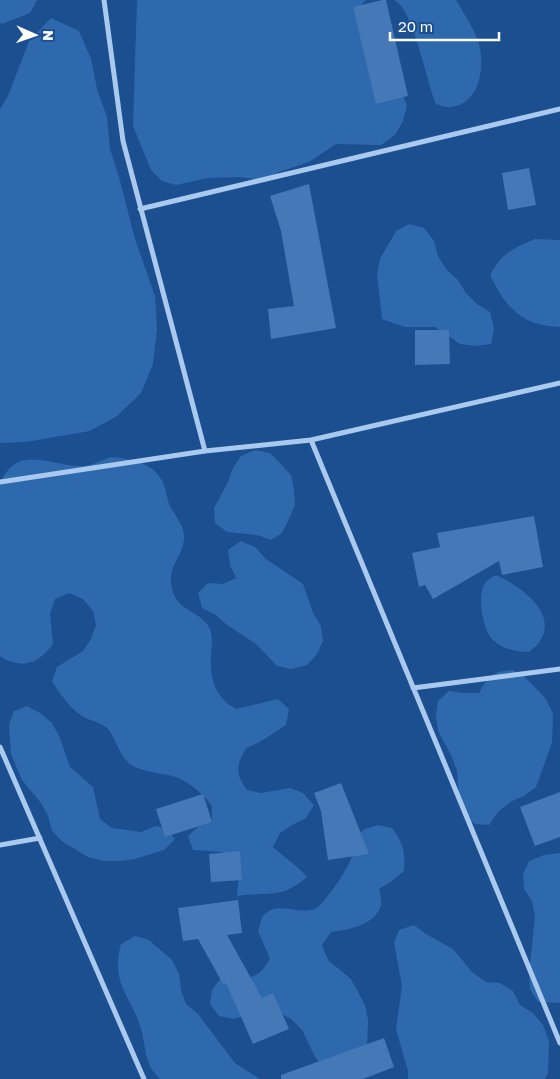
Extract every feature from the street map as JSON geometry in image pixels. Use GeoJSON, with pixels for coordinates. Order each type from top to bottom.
{"type":"FeatureCollection","features":[{"type":"Feature","properties":{"kind":"street"},"geometry":{"type":"LineString","coordinates":[[104,0],[123,141],[205,452]]}},
{"type":"Feature","properties":{"kind":"street"},"geometry":{"type":"LineString","coordinates":[[140,209],[560,109]]}},
{"type":"Feature","properties":{"kind":"street"},"geometry":{"type":"LineString","coordinates":[[0,482],[205,452],[311,440],[560,383]]}},
{"type":"Feature","properties":{"kind":"street"},"geometry":{"type":"LineString","coordinates":[[311,440],[560,1043]]}},
{"type":"Feature","properties":{"kind":"street"},"geometry":{"type":"LineString","coordinates":[[413,688],[560,669]]}},
{"type":"Feature","properties":{"kind":"street"},"geometry":{"type":"LineString","coordinates":[[0,746],[144,1079]]}},
{"type":"Feature","properties":{"kind":"street"},"geometry":{"type":"LineString","coordinates":[[0,845],[40,838]]}},
{"type":"Feature","properties":{"kind":"shaded area"},"geometry":{"type":"Polygon","coordinates":[[[0,0],[37,0],[30,13],[2,24],[0,23],[0,0]]]}},
{"type":"Feature","properties":{"kind":"shaded area"},"geometry":{"type":"Polygon","coordinates":[[[137,0],[366,0],[358,8],[401,90],[407,106],[403,121],[395,135],[381,145],[336,144],[309,162],[279,172],[265,180],[238,177],[208,178],[176,185],[162,181],[151,170],[133,126],[137,0]]]}},
{"type":"Feature","properties":{"kind":"shaded area"},"geometry":{"type":"Polygon","coordinates":[[[394,0],[456,0],[470,23],[481,53],[478,83],[474,92],[461,104],[446,107],[436,104],[413,31],[401,6],[394,0]]]}},
{"type":"Feature","properties":{"kind":"shaded area"},"geometry":{"type":"Polygon","coordinates":[[[51,18],[79,31],[91,59],[97,89],[107,117],[110,149],[135,239],[155,296],[157,329],[153,364],[141,393],[117,416],[90,431],[26,442],[0,443],[0,109],[8,96],[29,41],[51,18]]]}},
{"type":"Feature","properties":{"kind":"shaded area"},"geometry":{"type":"Polygon","coordinates":[[[409,224],[424,228],[434,241],[438,256],[446,269],[458,280],[466,293],[477,304],[490,312],[494,328],[491,344],[475,346],[460,344],[435,327],[405,327],[382,319],[377,274],[380,259],[396,231],[409,224]]]}},
{"type":"Feature","properties":{"kind":"shaded area"},"geometry":{"type":"Polygon","coordinates":[[[535,239],[560,240],[560,327],[547,326],[525,319],[509,306],[490,275],[508,252],[535,239]]]}},
{"type":"Feature","properties":{"kind":"shaded area"},"geometry":{"type":"Polygon","coordinates":[[[255,450],[270,453],[281,464],[291,475],[294,490],[295,505],[289,519],[282,533],[271,540],[257,535],[227,532],[215,523],[214,508],[233,468],[241,456],[255,450]]]}},
{"type":"Feature","properties":{"kind":"shaded area"},"geometry":{"type":"Polygon","coordinates":[[[111,457],[141,463],[159,475],[163,482],[169,504],[181,524],[184,535],[183,545],[171,576],[173,592],[181,605],[205,621],[211,631],[212,674],[220,696],[236,709],[278,699],[289,709],[286,725],[260,742],[246,748],[238,769],[240,779],[247,790],[261,793],[290,788],[303,793],[314,805],[306,818],[280,833],[273,847],[307,877],[282,892],[237,896],[239,873],[236,859],[222,852],[193,850],[188,836],[199,826],[212,820],[212,806],[187,782],[176,777],[145,771],[130,764],[123,756],[109,730],[78,713],[69,705],[58,690],[52,681],[57,667],[83,651],[91,639],[96,625],[93,611],[83,599],[69,593],[55,599],[50,614],[53,644],[41,656],[29,663],[22,664],[0,656],[0,483],[5,474],[16,463],[25,460],[43,460],[81,466],[111,457]]]}},
{"type":"Feature","properties":{"kind":"shaded area"},"geometry":{"type":"Polygon","coordinates":[[[241,541],[255,547],[266,559],[303,584],[313,613],[321,626],[323,641],[317,654],[307,665],[291,669],[277,666],[256,644],[227,625],[216,615],[202,608],[198,593],[208,583],[223,584],[236,578],[230,565],[228,550],[241,541]]]}},
{"type":"Feature","properties":{"kind":"shaded area"},"geometry":{"type":"Polygon","coordinates":[[[496,575],[515,585],[540,610],[544,620],[544,630],[539,642],[529,652],[515,651],[501,646],[489,636],[486,629],[481,605],[482,590],[486,582],[496,575]]]}},
{"type":"Feature","properties":{"kind":"shaded area"},"geometry":{"type":"Polygon","coordinates":[[[513,670],[525,677],[546,699],[553,714],[552,743],[536,787],[524,796],[510,802],[498,812],[489,825],[475,824],[463,815],[457,771],[438,731],[436,716],[438,701],[449,691],[479,693],[485,682],[496,673],[513,670]]]}},
{"type":"Feature","properties":{"kind":"shaded area"},"geometry":{"type":"Polygon","coordinates":[[[27,706],[40,713],[52,723],[60,738],[70,767],[93,787],[100,819],[112,828],[141,832],[156,826],[165,828],[175,839],[164,850],[135,859],[119,861],[104,861],[88,857],[63,842],[52,831],[48,816],[41,803],[22,780],[11,754],[9,725],[14,711],[27,706]]]}},
{"type":"Feature","properties":{"kind":"shaded area"},"geometry":{"type":"Polygon","coordinates":[[[377,825],[392,828],[399,839],[404,853],[404,871],[379,889],[381,905],[373,917],[353,928],[331,932],[322,945],[328,960],[351,979],[365,1005],[368,1020],[367,1050],[324,1068],[315,1057],[302,1030],[291,1019],[278,1012],[249,1014],[234,1019],[219,1016],[210,1004],[212,990],[221,978],[255,976],[265,967],[270,959],[258,931],[263,916],[277,908],[315,909],[342,876],[349,864],[359,834],[377,825]]]}},
{"type":"Feature","properties":{"kind":"shaded area"},"geometry":{"type":"Polygon","coordinates":[[[560,853],[560,1003],[538,1002],[530,989],[529,974],[535,916],[532,901],[524,889],[523,874],[529,861],[544,855],[560,853]]]}},
{"type":"Feature","properties":{"kind":"shaded area"},"geometry":{"type":"Polygon","coordinates":[[[414,925],[453,949],[473,973],[486,982],[500,983],[513,991],[520,1005],[533,1013],[543,1025],[549,1041],[548,1073],[545,1079],[408,1079],[408,1071],[396,1029],[402,986],[394,943],[399,930],[414,925]]]}},
{"type":"Feature","properties":{"kind":"shaded area"},"geometry":{"type":"Polygon","coordinates":[[[135,936],[149,940],[172,960],[179,974],[181,990],[186,1004],[198,1014],[235,1063],[260,1079],[160,1079],[146,1056],[141,1029],[123,989],[118,969],[121,944],[135,936]]]}},
{"type":"Feature","properties":{"kind":"building"},"geometry":{"type":"Polygon","coordinates":[[[386,0],[408,96],[376,104],[353,7],[386,0]]]}},
{"type":"Feature","properties":{"kind":"building"},"geometry":{"type":"Polygon","coordinates":[[[529,168],[536,205],[508,210],[502,173],[529,168]]]}},
{"type":"Feature","properties":{"kind":"building"},"geometry":{"type":"Polygon","coordinates":[[[309,184],[336,328],[271,339],[268,309],[294,306],[281,231],[270,196],[309,184]]]}},
{"type":"Feature","properties":{"kind":"building"},"geometry":{"type":"Polygon","coordinates":[[[415,330],[449,330],[450,364],[415,365],[415,330]]]}},
{"type":"Feature","properties":{"kind":"building"},"geometry":{"type":"Polygon","coordinates":[[[534,516],[543,567],[502,575],[499,561],[433,599],[425,585],[419,587],[412,553],[440,547],[437,533],[534,516]]]}},
{"type":"Feature","properties":{"kind":"building"},"geometry":{"type":"Polygon","coordinates":[[[341,783],[369,854],[328,860],[321,811],[314,793],[341,783]]]}},
{"type":"Feature","properties":{"kind":"building"},"geometry":{"type":"Polygon","coordinates":[[[560,792],[560,837],[535,846],[520,807],[560,792]]]}},
{"type":"Feature","properties":{"kind":"building"},"geometry":{"type":"Polygon","coordinates":[[[203,794],[212,822],[165,837],[156,809],[203,794]]]}},
{"type":"Feature","properties":{"kind":"building"},"geometry":{"type":"Polygon","coordinates":[[[240,851],[242,880],[211,882],[209,854],[240,851]]]}},
{"type":"Feature","properties":{"kind":"building"},"geometry":{"type":"Polygon","coordinates":[[[238,900],[242,933],[227,935],[262,998],[273,993],[289,1029],[253,1044],[226,983],[223,984],[198,939],[183,941],[178,908],[238,900]]]}},
{"type":"Feature","properties":{"kind":"building"},"geometry":{"type":"Polygon","coordinates":[[[384,1038],[394,1067],[363,1079],[281,1079],[281,1075],[384,1038]]]}}]}
